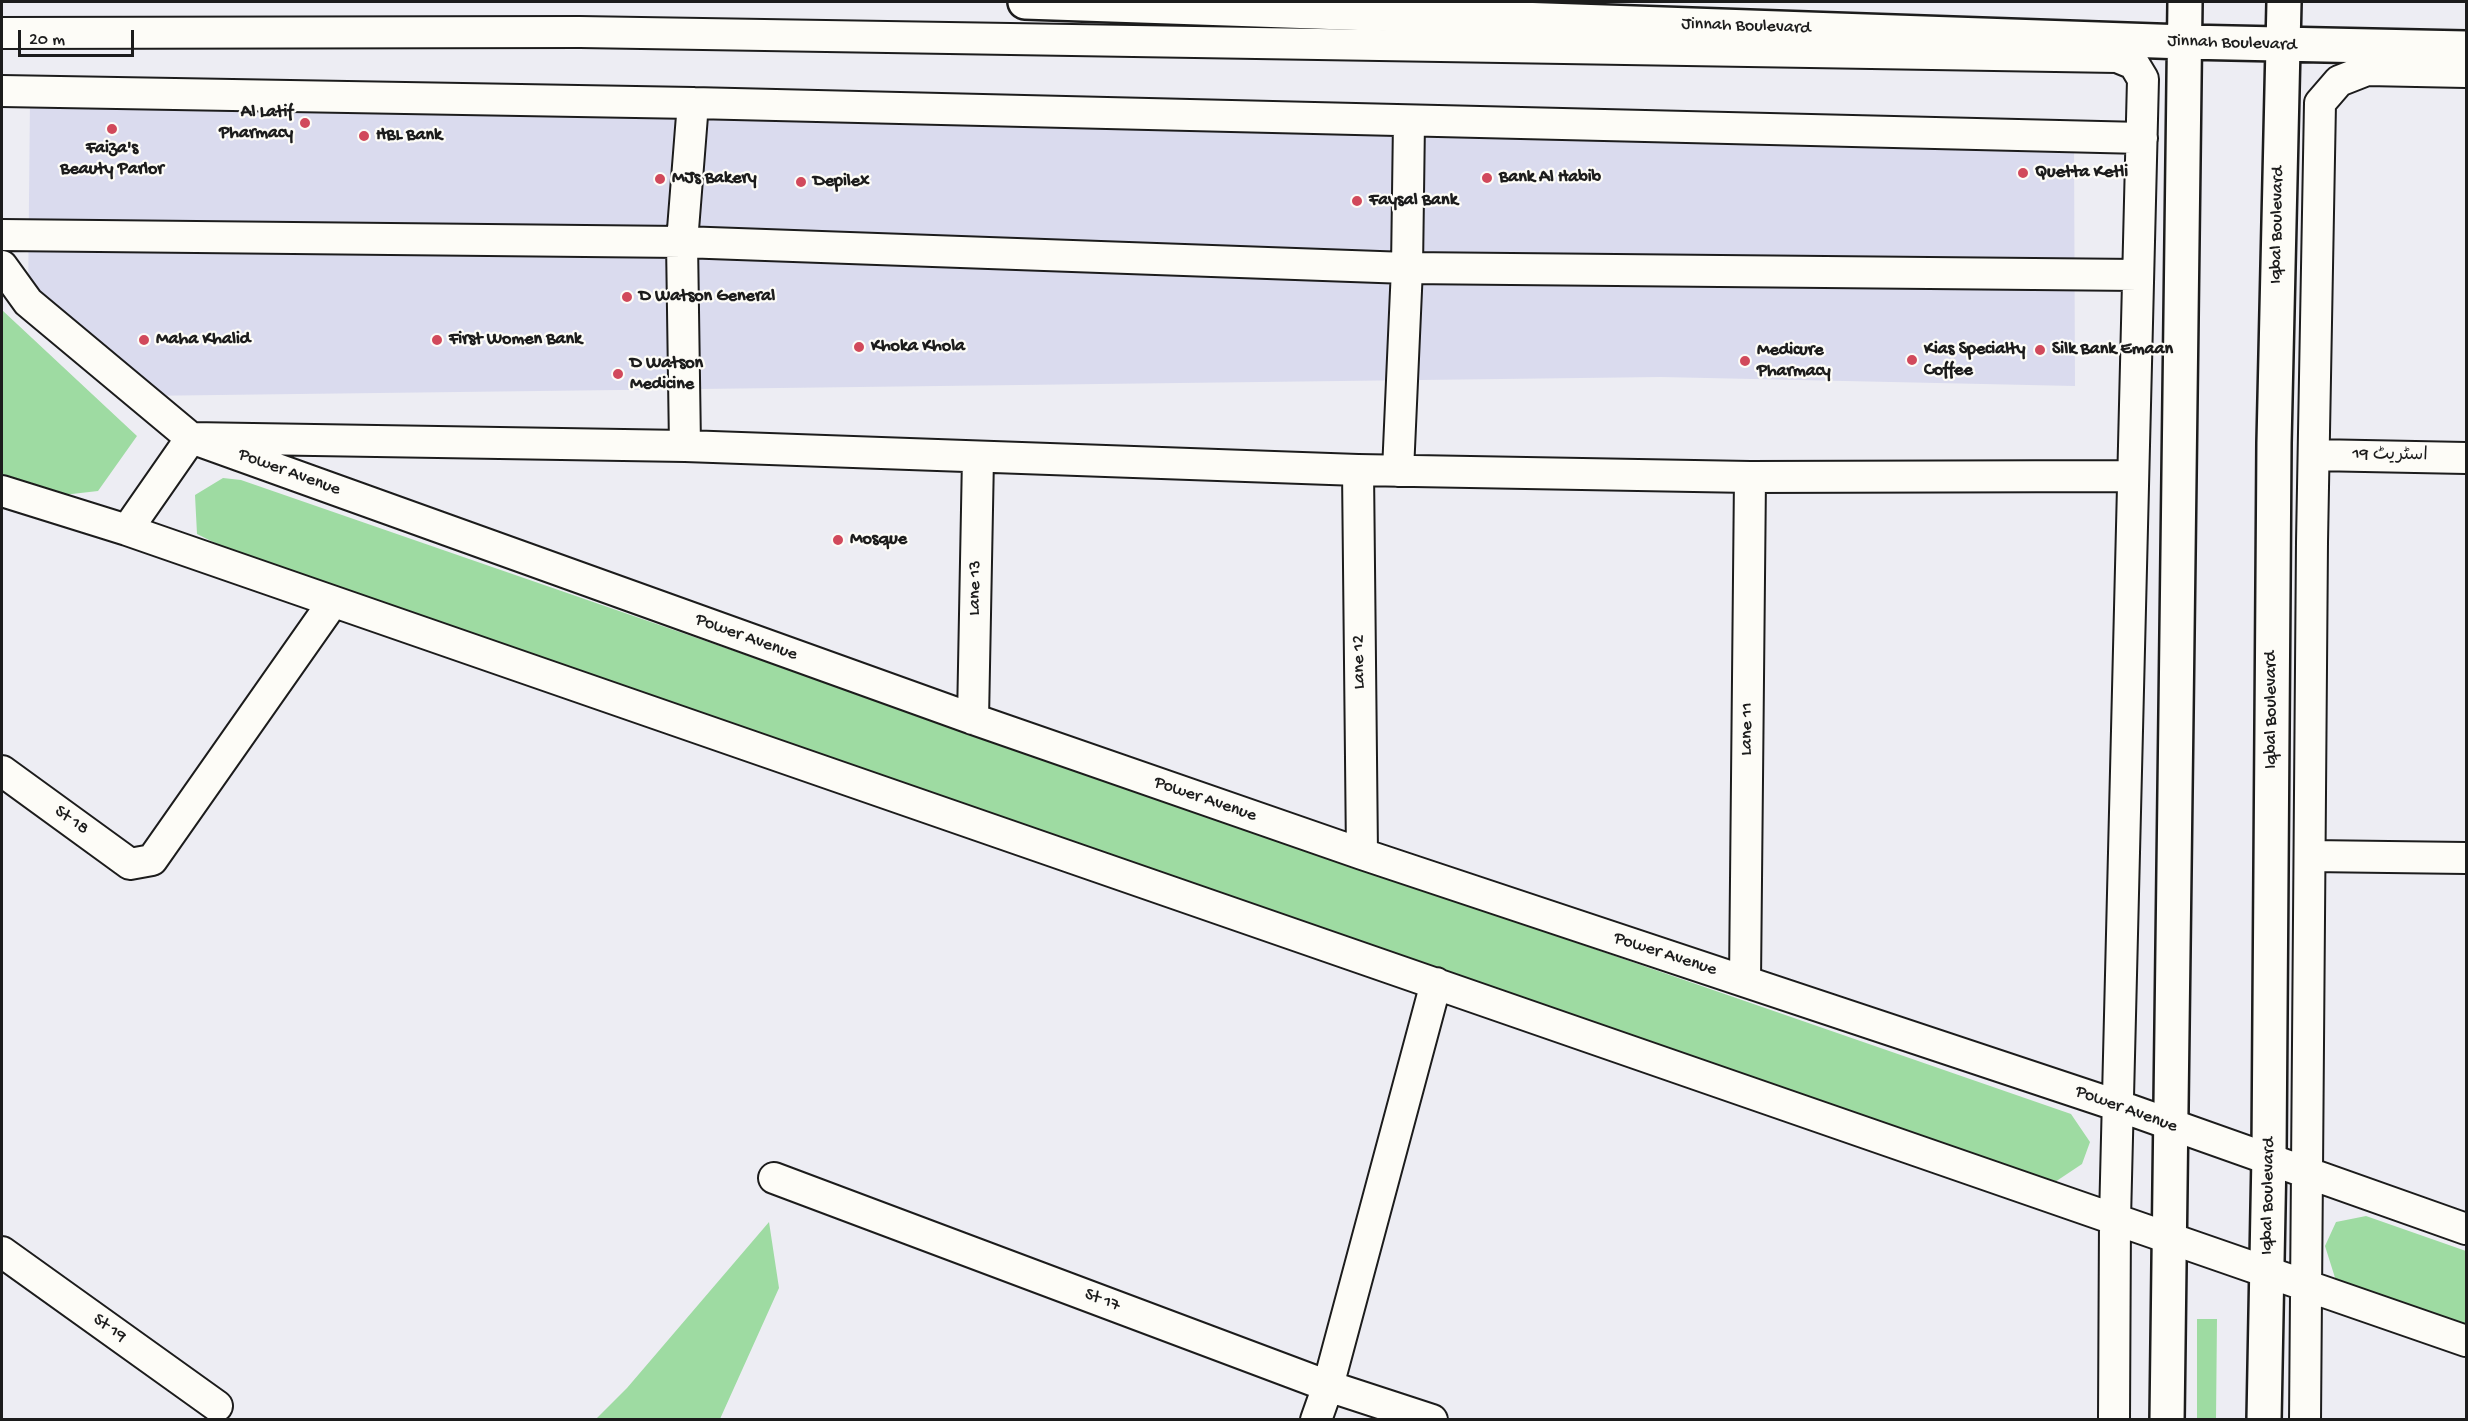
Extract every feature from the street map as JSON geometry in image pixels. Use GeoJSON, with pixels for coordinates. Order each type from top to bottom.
{"type":"FeatureCollection","features":[{"type":"Feature","properties":{"kind":"street","name":"Jinnah Boulevard"},"geometry":{"type":"LineString","coordinates":[[1025,2],[2185,42],[2466,48]]}},
{"type":"Feature","properties":{"kind":"street"},"geometry":{"type":"LineString","coordinates":[[2167,1419],[2185,2]]}},
{"type":"Feature","properties":{"kind":"street","name":"Iqbal Boulevard"},"geometry":{"type":"LineString","coordinates":[[2264,1419],[2268,1271],[2274,443],[2284,2]]}},
{"type":"Feature","properties":{"kind":"street"},"geometry":{"type":"LineString","coordinates":[[2,33],[580,32],[2117,57],[2134,64],[2143,79],[2115,1219],[2114,1419]]}},
{"type":"Feature","properties":{"kind":"street"},"geometry":{"type":"LineString","coordinates":[[2305,1419],[2314,454],[2320,104],[2339,81],[2367,70],[2466,72]]}},
{"type":"Feature","properties":{"kind":"street"},"geometry":{"type":"LineString","coordinates":[[2,92],[693,103],[2142,138]]}},
{"type":"Feature","properties":{"kind":"street"},"geometry":{"type":"LineString","coordinates":[[685,446],[682,242],[693,103]]}},
{"type":"Feature","properties":{"kind":"street"},"geometry":{"type":"LineString","coordinates":[[1398,471],[1407,268],[1410,121]]}},
{"type":"Feature","properties":{"kind":"street"},"geometry":{"type":"LineString","coordinates":[[2,235],[682,242],[1407,268],[2138,275]]}},
{"type":"Feature","properties":{"kind":"street","name":"Power Avenue"},"geometry":{"type":"LineString","coordinates":[[2,266],[27,302],[191,438],[973,719],[1362,854],[2119,1106],[2466,1229]]}},
{"type":"Feature","properties":{"kind":"street"},"geometry":{"type":"LineString","coordinates":[[127,530],[191,438],[685,446],[1358,471],[1750,477],[2132,476]]}},
{"type":"Feature","properties":{"kind":"street","name":"اسٹریٹ 19"},"geometry":{"type":"LineString","coordinates":[[2314,454],[2466,458]]}},
{"type":"Feature","properties":{"kind":"street","name":"Lane 13"},"geometry":{"type":"LineString","coordinates":[[973,719],[978,457]]}},
{"type":"Feature","properties":{"kind":"street","name":"Lane 12"},"geometry":{"type":"LineString","coordinates":[[1358,471],[1362,854]]}},
{"type":"Feature","properties":{"kind":"street","name":"Lane 11"},"geometry":{"type":"LineString","coordinates":[[1745,981],[1750,477]]}},
{"type":"Feature","properties":{"kind":"street"},"geometry":{"type":"LineString","coordinates":[[2,491],[127,530],[2466,1341]]}},
{"type":"Feature","properties":{"kind":"street","name":"St 18"},"geometry":{"type":"LineString","coordinates":[[2,771],[130,864],[142,864],[152,860],[333,602]]}},
{"type":"Feature","properties":{"kind":"street"},"geometry":{"type":"LineString","coordinates":[[2311,856],[2466,858]]}},
{"type":"Feature","properties":{"kind":"street"},"geometry":{"type":"LineString","coordinates":[[1316,1419],[1328,1386],[1436,983]]}},
{"type":"Feature","properties":{"kind":"street","name":"St 17"},"geometry":{"type":"LineString","coordinates":[[774,1178],[1328,1386],[1432,1419]]}},
{"type":"Feature","properties":{"kind":"street","name":"St 19"},"geometry":{"type":"LineString","coordinates":[[2,1252],[217,1406]]}},
{"type":"Feature","properties":{"kind":"shaded area"},"geometry":{"type":"Polygon","coordinates":[[[30,98],[2074,140],[2075,386],[1661,377],[138,396],[28,302],[30,98]]]}},
{"type":"Feature","properties":{"kind":"green space"},"geometry":{"type":"Polygon","coordinates":[[[2,310],[137,436],[98,491],[63,495],[2,474],[2,310]]]}},
{"type":"Feature","properties":{"kind":"green space"},"geometry":{"type":"Polygon","coordinates":[[[223,478],[241,480],[2071,1114],[2090,1142],[2082,1164],[2052,1184],[261,566],[197,534],[195,495],[223,478]]]}},
{"type":"Feature","properties":{"kind":"green space"},"geometry":{"type":"Polygon","coordinates":[[[2366,1216],[2466,1251],[2466,1328],[2337,1284],[2325,1246],[2336,1222],[2366,1216]]]}},
{"type":"Feature","properties":{"kind":"green space"},"geometry":{"type":"Polygon","coordinates":[[[769,1222],[779,1288],[720,1419],[596,1419],[627,1388],[769,1222]]]}},
{"type":"Feature","properties":{"kind":"green space"},"geometry":{"type":"Polygon","coordinates":[[[2197,1319],[2217,1319],[2216,1419],[2197,1419],[2197,1319]]]}},
{"type":"Feature","properties":{"kind":"place","name":"Al Latif Pharmacy"},"geometry":{"type":"Point","coordinates":[305,123]}},
{"type":"Feature","properties":{"kind":"place","name":"Faiza's Beauty Parlor"},"geometry":{"type":"Point","coordinates":[112,129]}},
{"type":"Feature","properties":{"kind":"place","name":"HBL Bank"},"geometry":{"type":"Point","coordinates":[364,136]}},
{"type":"Feature","properties":{"kind":"place","name":"Quetta Ketli"},"geometry":{"type":"Point","coordinates":[2023,173]}},
{"type":"Feature","properties":{"kind":"place","name":"Bank Al Habib"},"geometry":{"type":"Point","coordinates":[1487,178]}},
{"type":"Feature","properties":{"kind":"place","name":"MJs Bakery"},"geometry":{"type":"Point","coordinates":[660,179]}},
{"type":"Feature","properties":{"kind":"place","name":"Depilex"},"geometry":{"type":"Point","coordinates":[801,182]}},
{"type":"Feature","properties":{"kind":"place","name":"Faysal Bank"},"geometry":{"type":"Point","coordinates":[1357,201]}},
{"type":"Feature","properties":{"kind":"place","name":"D Watson General"},"geometry":{"type":"Point","coordinates":[627,297]}},
{"type":"Feature","properties":{"kind":"place","name":"Maha Khalid"},"geometry":{"type":"Point","coordinates":[144,340]}},
{"type":"Feature","properties":{"kind":"place","name":"First Women Bank"},"geometry":{"type":"Point","coordinates":[437,340]}},
{"type":"Feature","properties":{"kind":"place","name":"Khoka Khola"},"geometry":{"type":"Point","coordinates":[859,347]}},
{"type":"Feature","properties":{"kind":"place","name":"Silk Bank Emaan"},"geometry":{"type":"Point","coordinates":[2040,350]}},
{"type":"Feature","properties":{"kind":"place","name":"Kias Specialty Coffee"},"geometry":{"type":"Point","coordinates":[1912,360]}},
{"type":"Feature","properties":{"kind":"place","name":"Medicure Pharmacy"},"geometry":{"type":"Point","coordinates":[1745,361]}},
{"type":"Feature","properties":{"kind":"place","name":"D Watson Medicine"},"geometry":{"type":"Point","coordinates":[618,374]}},
{"type":"Feature","properties":{"kind":"place","name":"Mosque"},"geometry":{"type":"Point","coordinates":[838,540]}}]}
